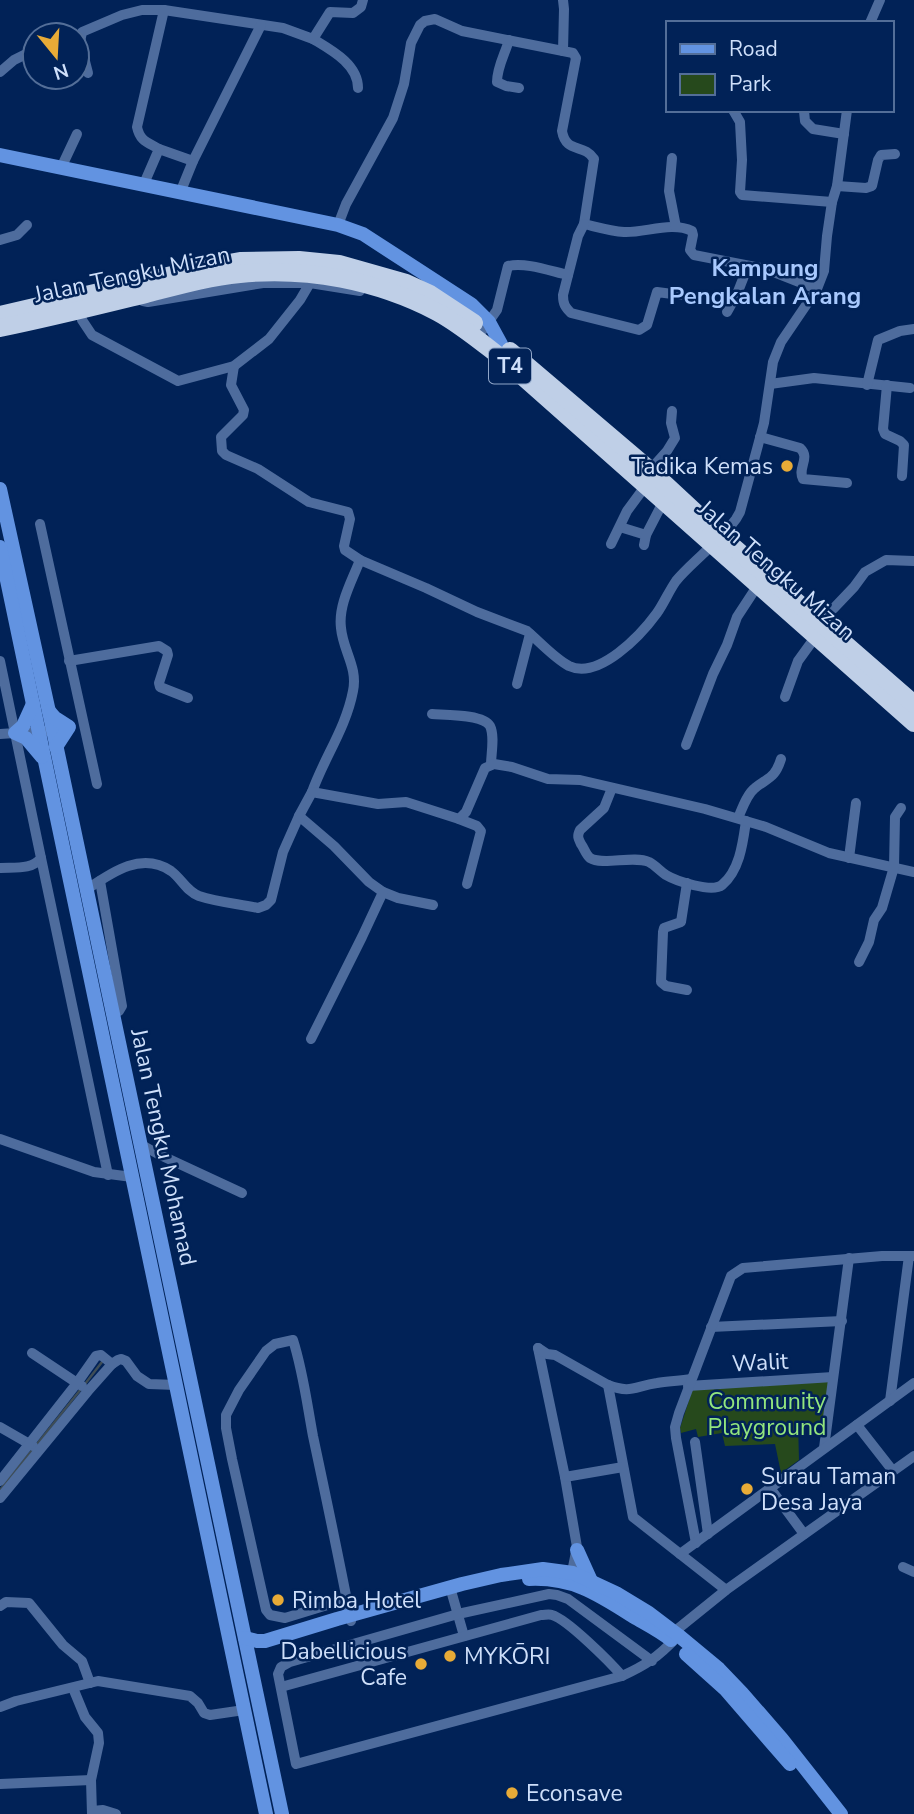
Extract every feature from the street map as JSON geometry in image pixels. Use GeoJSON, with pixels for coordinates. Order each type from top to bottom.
{"type":"FeatureCollection","features":[{"type":"Feature","properties":{"kind":"highway","name":"Jalan Tengku Mizan"},"geometry":{"type":"LineString","coordinates":[[0,330],[8,316],[240,261],[299,260],[339,264],[406,283],[486,326],[501,344],[650,470],[722,537],[914,704]]}},
{"type":"Feature","properties":{"kind":"highway","name":"Jalan Tengku Mizan"},"geometry":{"type":"LineString","coordinates":[[8,316],[81,309],[201,281],[240,274],[274,272],[353,281],[404,297],[439,313],[503,359],[914,723]]}},
{"type":"Feature","properties":{"kind":"main road"},"geometry":{"type":"LineString","coordinates":[[0,155],[338,225],[363,233],[471,304],[486,326]]}},
{"type":"Feature","properties":{"kind":"main road","name":"Jalan Tengku Mohamad"},"geometry":{"type":"LineString","coordinates":[[0,489],[48,710],[45,761],[266,1814]]}},
{"type":"Feature","properties":{"kind":"main road","name":"Jalan Tengku Mohamad"},"geometry":{"type":"LineString","coordinates":[[0,547],[33,704],[56,747],[282,1814]]}},
{"type":"Feature","properties":{"kind":"main road"},"geometry":{"type":"LineString","coordinates":[[33,704],[23,726],[15,733],[26,738],[45,761]]}},
{"type":"Feature","properties":{"kind":"main road"},"geometry":{"type":"LineString","coordinates":[[48,710],[55,718],[76,726],[56,747]]}},
{"type":"Feature","properties":{"kind":"main road"},"geometry":{"type":"LineString","coordinates":[[205,1524],[210,1510],[207,1497],[214,1494]]}},
{"type":"Feature","properties":{"kind":"main road"},"geometry":{"type":"LineString","coordinates":[[553,1569],[567,1561],[577,1550],[591,1581]]}},
{"type":"Feature","properties":{"kind":"main road"},"geometry":{"type":"LineString","coordinates":[[245,1638],[265,1641],[501,1575],[553,1569],[673,1636],[719,1669],[782,1739],[841,1814]]}},
{"type":"Feature","properties":{"kind":"main road"},"geometry":{"type":"LineString","coordinates":[[451,1590],[514,1580],[571,1578],[591,1581],[616,1593],[649,1613],[725,1689],[830,1814]]}},
{"type":"Feature","properties":{"kind":"main road"},"geometry":{"type":"LineString","coordinates":[[252,1672],[262,1653],[276,1644],[350,1619]]}},
{"type":"Feature","properties":{"kind":"street"},"geometry":{"type":"LineString","coordinates":[[313,39],[330,12],[353,13],[361,7],[363,0]]}},
{"type":"Feature","properties":{"kind":"street"},"geometry":{"type":"LineString","coordinates":[[563,0],[563,51]]}},
{"type":"Feature","properties":{"kind":"street"},"geometry":{"type":"LineString","coordinates":[[871,21],[880,0]]}},
{"type":"Feature","properties":{"kind":"street"},"geometry":{"type":"LineString","coordinates":[[91,28],[142,10],[164,10],[289,29],[313,39],[344,60],[356,76],[358,88]]}},
{"type":"Feature","properties":{"kind":"street"},"geometry":{"type":"LineString","coordinates":[[164,10],[137,127],[142,139],[159,149],[193,161]]}},
{"type":"Feature","properties":{"kind":"street"},"geometry":{"type":"LineString","coordinates":[[338,225],[346,204],[393,118],[404,85],[411,43],[420,25],[435,19],[462,31],[573,53],[576,58],[562,131],[568,145],[590,153],[594,159],[584,224],[578,236],[563,302],[570,313],[639,330],[647,325],[657,292],[680,295]]}},
{"type":"Feature","properties":{"kind":"street"},"geometry":{"type":"LineString","coordinates":[[180,193],[193,161],[261,25]]}},
{"type":"Feature","properties":{"kind":"street"},"geometry":{"type":"LineString","coordinates":[[509,40],[496,78],[497,82],[506,86],[519,88]]}},
{"type":"Feature","properties":{"kind":"street"},"geometry":{"type":"LineString","coordinates":[[0,72],[21,56]]}},
{"type":"Feature","properties":{"kind":"street"},"geometry":{"type":"LineString","coordinates":[[734,112],[740,122],[742,195],[832,202]]}},
{"type":"Feature","properties":{"kind":"street"},"geometry":{"type":"LineString","coordinates":[[804,112],[805,121],[813,129],[844,134]]}},
{"type":"Feature","properties":{"kind":"street"},"geometry":{"type":"LineString","coordinates":[[722,537],[740,512],[760,437],[773,362],[781,342],[817,289],[824,271],[847,112]]}},
{"type":"Feature","properties":{"kind":"street"},"geometry":{"type":"LineString","coordinates":[[61,168],[77,134]]}},
{"type":"Feature","properties":{"kind":"street"},"geometry":{"type":"LineString","coordinates":[[143,186],[159,149]]}},
{"type":"Feature","properties":{"kind":"street"},"geometry":{"type":"LineString","coordinates":[[837,186],[872,186],[881,155],[895,154]]}},
{"type":"Feature","properties":{"kind":"street"},"geometry":{"type":"LineString","coordinates":[[672,158],[669,191],[676,227]]}},
{"type":"Feature","properties":{"kind":"street"},"geometry":{"type":"LineString","coordinates":[[584,224],[625,232],[687,228],[692,231],[690,250],[694,255],[766,269],[817,289]]}},
{"type":"Feature","properties":{"kind":"street"},"geometry":{"type":"LineString","coordinates":[[0,240],[17,235],[27,225]]}},
{"type":"Feature","properties":{"kind":"street"},"geometry":{"type":"LineString","coordinates":[[486,326],[497,310],[508,266],[527,266],[568,275]]}},
{"type":"Feature","properties":{"kind":"street"},"geometry":{"type":"LineString","coordinates":[[727,312],[748,266]]}},
{"type":"Feature","properties":{"kind":"street"},"geometry":{"type":"LineString","coordinates":[[81,309],[82,320],[92,335],[178,381],[234,366],[269,339],[310,283]]}},
{"type":"Feature","properties":{"kind":"street"},"geometry":{"type":"LineString","coordinates":[[134,297],[148,302],[253,284],[310,283],[361,291],[390,300],[447,327],[526,389],[914,734]]}},
{"type":"Feature","properties":{"kind":"street"},"geometry":{"type":"LineString","coordinates":[[867,385],[878,341],[900,331],[914,329]]}},
{"type":"Feature","properties":{"kind":"street"},"geometry":{"type":"LineString","coordinates":[[234,366],[231,385],[244,410],[243,415],[221,437],[222,451],[226,455],[258,469],[309,502],[348,512],[350,519],[344,542],[345,550],[360,560],[520,628],[568,666],[584,668],[610,660],[627,647],[654,617],[679,578],[707,550]]}},
{"type":"Feature","properties":{"kind":"street"},"geometry":{"type":"LineString","coordinates":[[771,384],[814,378],[909,388]]}},
{"type":"Feature","properties":{"kind":"street"},"geometry":{"type":"LineString","coordinates":[[887,385],[883,429],[885,434],[904,445],[902,476]]}},
{"type":"Feature","properties":{"kind":"street"},"geometry":{"type":"LineString","coordinates":[[650,470],[675,438],[671,423],[672,411]]}},
{"type":"Feature","properties":{"kind":"street"},"geometry":{"type":"LineString","coordinates":[[760,437],[800,448],[805,456],[800,473],[803,479],[848,482]]}},
{"type":"Feature","properties":{"kind":"street"},"geometry":{"type":"LineString","coordinates":[[611,544],[627,510],[640,492]]}},
{"type":"Feature","properties":{"kind":"street"},"geometry":{"type":"LineString","coordinates":[[620,527],[645,540],[660,508]]}},
{"type":"Feature","properties":{"kind":"street"},"geometry":{"type":"LineString","coordinates":[[40,524],[69,662],[76,726],[97,784]]}},
{"type":"Feature","properties":{"kind":"street"},"geometry":{"type":"LineString","coordinates":[[86,890],[123,868],[140,863],[156,864],[173,873],[186,888],[200,896],[258,908],[271,900],[283,852],[343,725],[354,689],[354,670],[341,629],[341,611],[360,560]]}},
{"type":"Feature","properties":{"kind":"street"},"geometry":{"type":"LineString","coordinates":[[818,621],[873,567],[886,560],[914,561]]}},
{"type":"Feature","properties":{"kind":"street"},"geometry":{"type":"LineString","coordinates":[[686,746],[737,617],[754,591]]}},
{"type":"Feature","properties":{"kind":"street"},"geometry":{"type":"LineString","coordinates":[[517,684],[530,634]]}},
{"type":"Feature","properties":{"kind":"street"},"geometry":{"type":"LineString","coordinates":[[785,697],[798,661],[811,643]]}},
{"type":"Feature","properties":{"kind":"street"},"geometry":{"type":"LineString","coordinates":[[69,662],[159,646],[167,651],[168,656],[160,687],[188,698]]}},
{"type":"Feature","properties":{"kind":"street"},"geometry":{"type":"LineString","coordinates":[[0,661],[108,1175]]}},
{"type":"Feature","properties":{"kind":"street"},"geometry":{"type":"LineString","coordinates":[[432,714],[478,718],[487,723],[491,727],[492,736],[491,765]]}},
{"type":"Feature","properties":{"kind":"street"},"geometry":{"type":"LineString","coordinates":[[0,734],[76,726]]}},
{"type":"Feature","properties":{"kind":"street"},"geometry":{"type":"LineString","coordinates":[[612,788],[604,808],[578,834],[587,854],[595,859],[648,861],[668,876],[701,887],[713,888],[722,885],[736,866],[742,819],[751,791],[773,776],[781,759]]}},
{"type":"Feature","properties":{"kind":"street"},"geometry":{"type":"LineString","coordinates":[[459,819],[466,812],[485,768],[491,765],[512,767],[548,779],[580,780],[705,809],[766,827],[829,853],[914,872]]}},
{"type":"Feature","properties":{"kind":"street"},"geometry":{"type":"LineString","coordinates":[[312,792],[378,804],[405,802],[477,826],[481,831],[467,884]]}},
{"type":"Feature","properties":{"kind":"street"},"geometry":{"type":"LineString","coordinates":[[849,858],[856,803]]}},
{"type":"Feature","properties":{"kind":"street"},"geometry":{"type":"LineString","coordinates":[[859,962],[869,942],[874,920],[882,908],[894,867],[895,817],[901,808]]}},
{"type":"Feature","properties":{"kind":"street"},"geometry":{"type":"LineString","coordinates":[[299,816],[334,846],[363,877],[383,892],[433,905]]}},
{"type":"Feature","properties":{"kind":"street"},"geometry":{"type":"LineString","coordinates":[[0,868],[34,866],[41,859]]}},
{"type":"Feature","properties":{"kind":"street"},"geometry":{"type":"LineString","coordinates":[[100,881],[122,1006],[112,1013]]}},
{"type":"Feature","properties":{"kind":"street"},"geometry":{"type":"LineString","coordinates":[[687,883],[681,922],[664,928],[661,982],[666,986],[687,989]]}},
{"type":"Feature","properties":{"kind":"street"},"geometry":{"type":"LineString","coordinates":[[310,1039],[383,892]]}},
{"type":"Feature","properties":{"kind":"street"},"geometry":{"type":"LineString","coordinates":[[0,1139],[94,1172],[132,1177]]}},
{"type":"Feature","properties":{"kind":"street"},"geometry":{"type":"LineString","coordinates":[[140,1144],[242,1194]]}},
{"type":"Feature","properties":{"kind":"street"},"geometry":{"type":"LineString","coordinates":[[696,1543],[675,1427],[731,1276],[738,1270],[849,1258],[912,1256],[890,1401]]}},
{"type":"Feature","properties":{"kind":"street"},"geometry":{"type":"LineString","coordinates":[[824,1448],[849,1258]]}},
{"type":"Feature","properties":{"kind":"street"},"geometry":{"type":"LineString","coordinates":[[711,1327],[842,1321]]}},
{"type":"Feature","properties":{"kind":"street"},"geometry":{"type":"LineString","coordinates":[[347,1599],[285,1618],[270,1615],[266,1610],[232,1459],[226,1420],[228,1410],[266,1351],[275,1344],[293,1340],[347,1599],[350,1619]]}},
{"type":"Feature","properties":{"kind":"street"},"geometry":{"type":"LineString","coordinates":[[571,1578],[577,1550],[565,1476],[538,1348],[608,1385],[633,1517],[726,1590]]}},
{"type":"Feature","properties":{"kind":"street"},"geometry":{"type":"LineString","coordinates":[[32,1353],[82,1387]]}},
{"type":"Feature","properties":{"kind":"street"},"geometry":{"type":"LineString","coordinates":[[82,1387],[96,1356],[101,1354],[108,1360]]}},
{"type":"Feature","properties":{"kind":"street"},"geometry":{"type":"LineString","coordinates":[[0,1498],[4,1483],[82,1387],[108,1360],[126,1361],[137,1376],[149,1384],[176,1385]]}},
{"type":"Feature","properties":{"kind":"street","name":"Walit"},"geometry":{"type":"LineString","coordinates":[[608,1385],[629,1390],[653,1383],[834,1377]]}},
{"type":"Feature","properties":{"kind":"street"},"geometry":{"type":"LineString","coordinates":[[680,1555],[914,1383]]}},
{"type":"Feature","properties":{"kind":"street"},"geometry":{"type":"LineString","coordinates":[[858,1424],[893,1471]]}},
{"type":"Feature","properties":{"kind":"street"},"geometry":{"type":"LineString","coordinates":[[0,1427],[35,1447]]}},
{"type":"Feature","properties":{"kind":"street"},"geometry":{"type":"LineString","coordinates":[[695,1442],[708,1534]]}},
{"type":"Feature","properties":{"kind":"street"},"geometry":{"type":"LineString","coordinates":[[652,1661],[568,1600],[558,1595],[539,1595],[458,1614],[284,1665],[278,1674],[296,1764],[622,1676],[652,1661],[673,1636],[726,1590],[914,1456]]}},
{"type":"Feature","properties":{"kind":"street"},"geometry":{"type":"LineString","coordinates":[[565,1476],[623,1467]]}},
{"type":"Feature","properties":{"kind":"street"},"geometry":{"type":"LineString","coordinates":[[770,1488],[804,1534]]}},
{"type":"Feature","properties":{"kind":"street"},"geometry":{"type":"LineString","coordinates":[[903,1567],[914,1572]]}},
{"type":"Feature","properties":{"kind":"street"},"geometry":{"type":"LineString","coordinates":[[451,1590],[464,1636]]}},
{"type":"Feature","properties":{"kind":"street"},"geometry":{"type":"LineString","coordinates":[[0,1606],[6,1602],[29,1603],[63,1646],[82,1661],[90,1683]]}},
{"type":"Feature","properties":{"kind":"street"},"geometry":{"type":"LineString","coordinates":[[281,1687],[541,1615],[554,1615],[562,1620],[622,1676]]}},
{"type":"Feature","properties":{"kind":"street"},"geometry":{"type":"LineString","coordinates":[[0,1707],[90,1683],[107,1682],[190,1696],[204,1713],[210,1715],[244,1710]]}},
{"type":"Feature","properties":{"kind":"street"},"geometry":{"type":"LineString","coordinates":[[72,1688],[80,1707],[98,1733],[99,1743],[90,1780],[92,1812],[103,1810],[116,1814]]}},
{"type":"Feature","properties":{"kind":"street"},"geometry":{"type":"LineString","coordinates":[[0,1784],[90,1780]]}},
{"type":"Feature","properties":{"kind":"green space","name":"Community Playground"},"geometry":{"type":"Polygon","coordinates":[[[829,1380],[823,1425],[798,1423],[799,1460],[781,1473],[775,1444],[725,1446],[722,1433],[698,1437],[696,1429],[681,1433],[680,1428],[693,1388],[829,1380]]]}},
{"type":"Feature","properties":{"kind":"waterway"},"geometry":{"type":"LineString","coordinates":[[85,1384],[102,1362]]}},
{"type":"Feature","properties":{"kind":"waterway"},"geometry":{"type":"LineString","coordinates":[[37,1444],[81,1389]]}},
{"type":"Feature","properties":{"kind":"waterway"},"geometry":{"type":"LineString","coordinates":[[0,1490],[33,1449]]}},
{"type":"Feature","properties":{"kind":"place","name":"Tadika Kemas"},"geometry":{"type":"Point","coordinates":[787,466]}},
{"type":"Feature","properties":{"kind":"place","name":"Surau Taman Desa Jaya"},"geometry":{"type":"Point","coordinates":[747,1489]}},
{"type":"Feature","properties":{"kind":"place","name":"Rimba Hotel"},"geometry":{"type":"Point","coordinates":[278,1600]}},
{"type":"Feature","properties":{"kind":"place","name":"MYKŌRI"},"geometry":{"type":"Point","coordinates":[450,1656]}},
{"type":"Feature","properties":{"kind":"place","name":"Dabellicious Cafe"},"geometry":{"type":"Point","coordinates":[421,1664]}},
{"type":"Feature","properties":{"kind":"place","name":"Econsave"},"geometry":{"type":"Point","coordinates":[512,1793]}},
{"type":"Feature","properties":{"kind":"district","name":"Kampung Pengkalan Arang"},"geometry":{"type":"Point","coordinates":[765,282]}}]}
